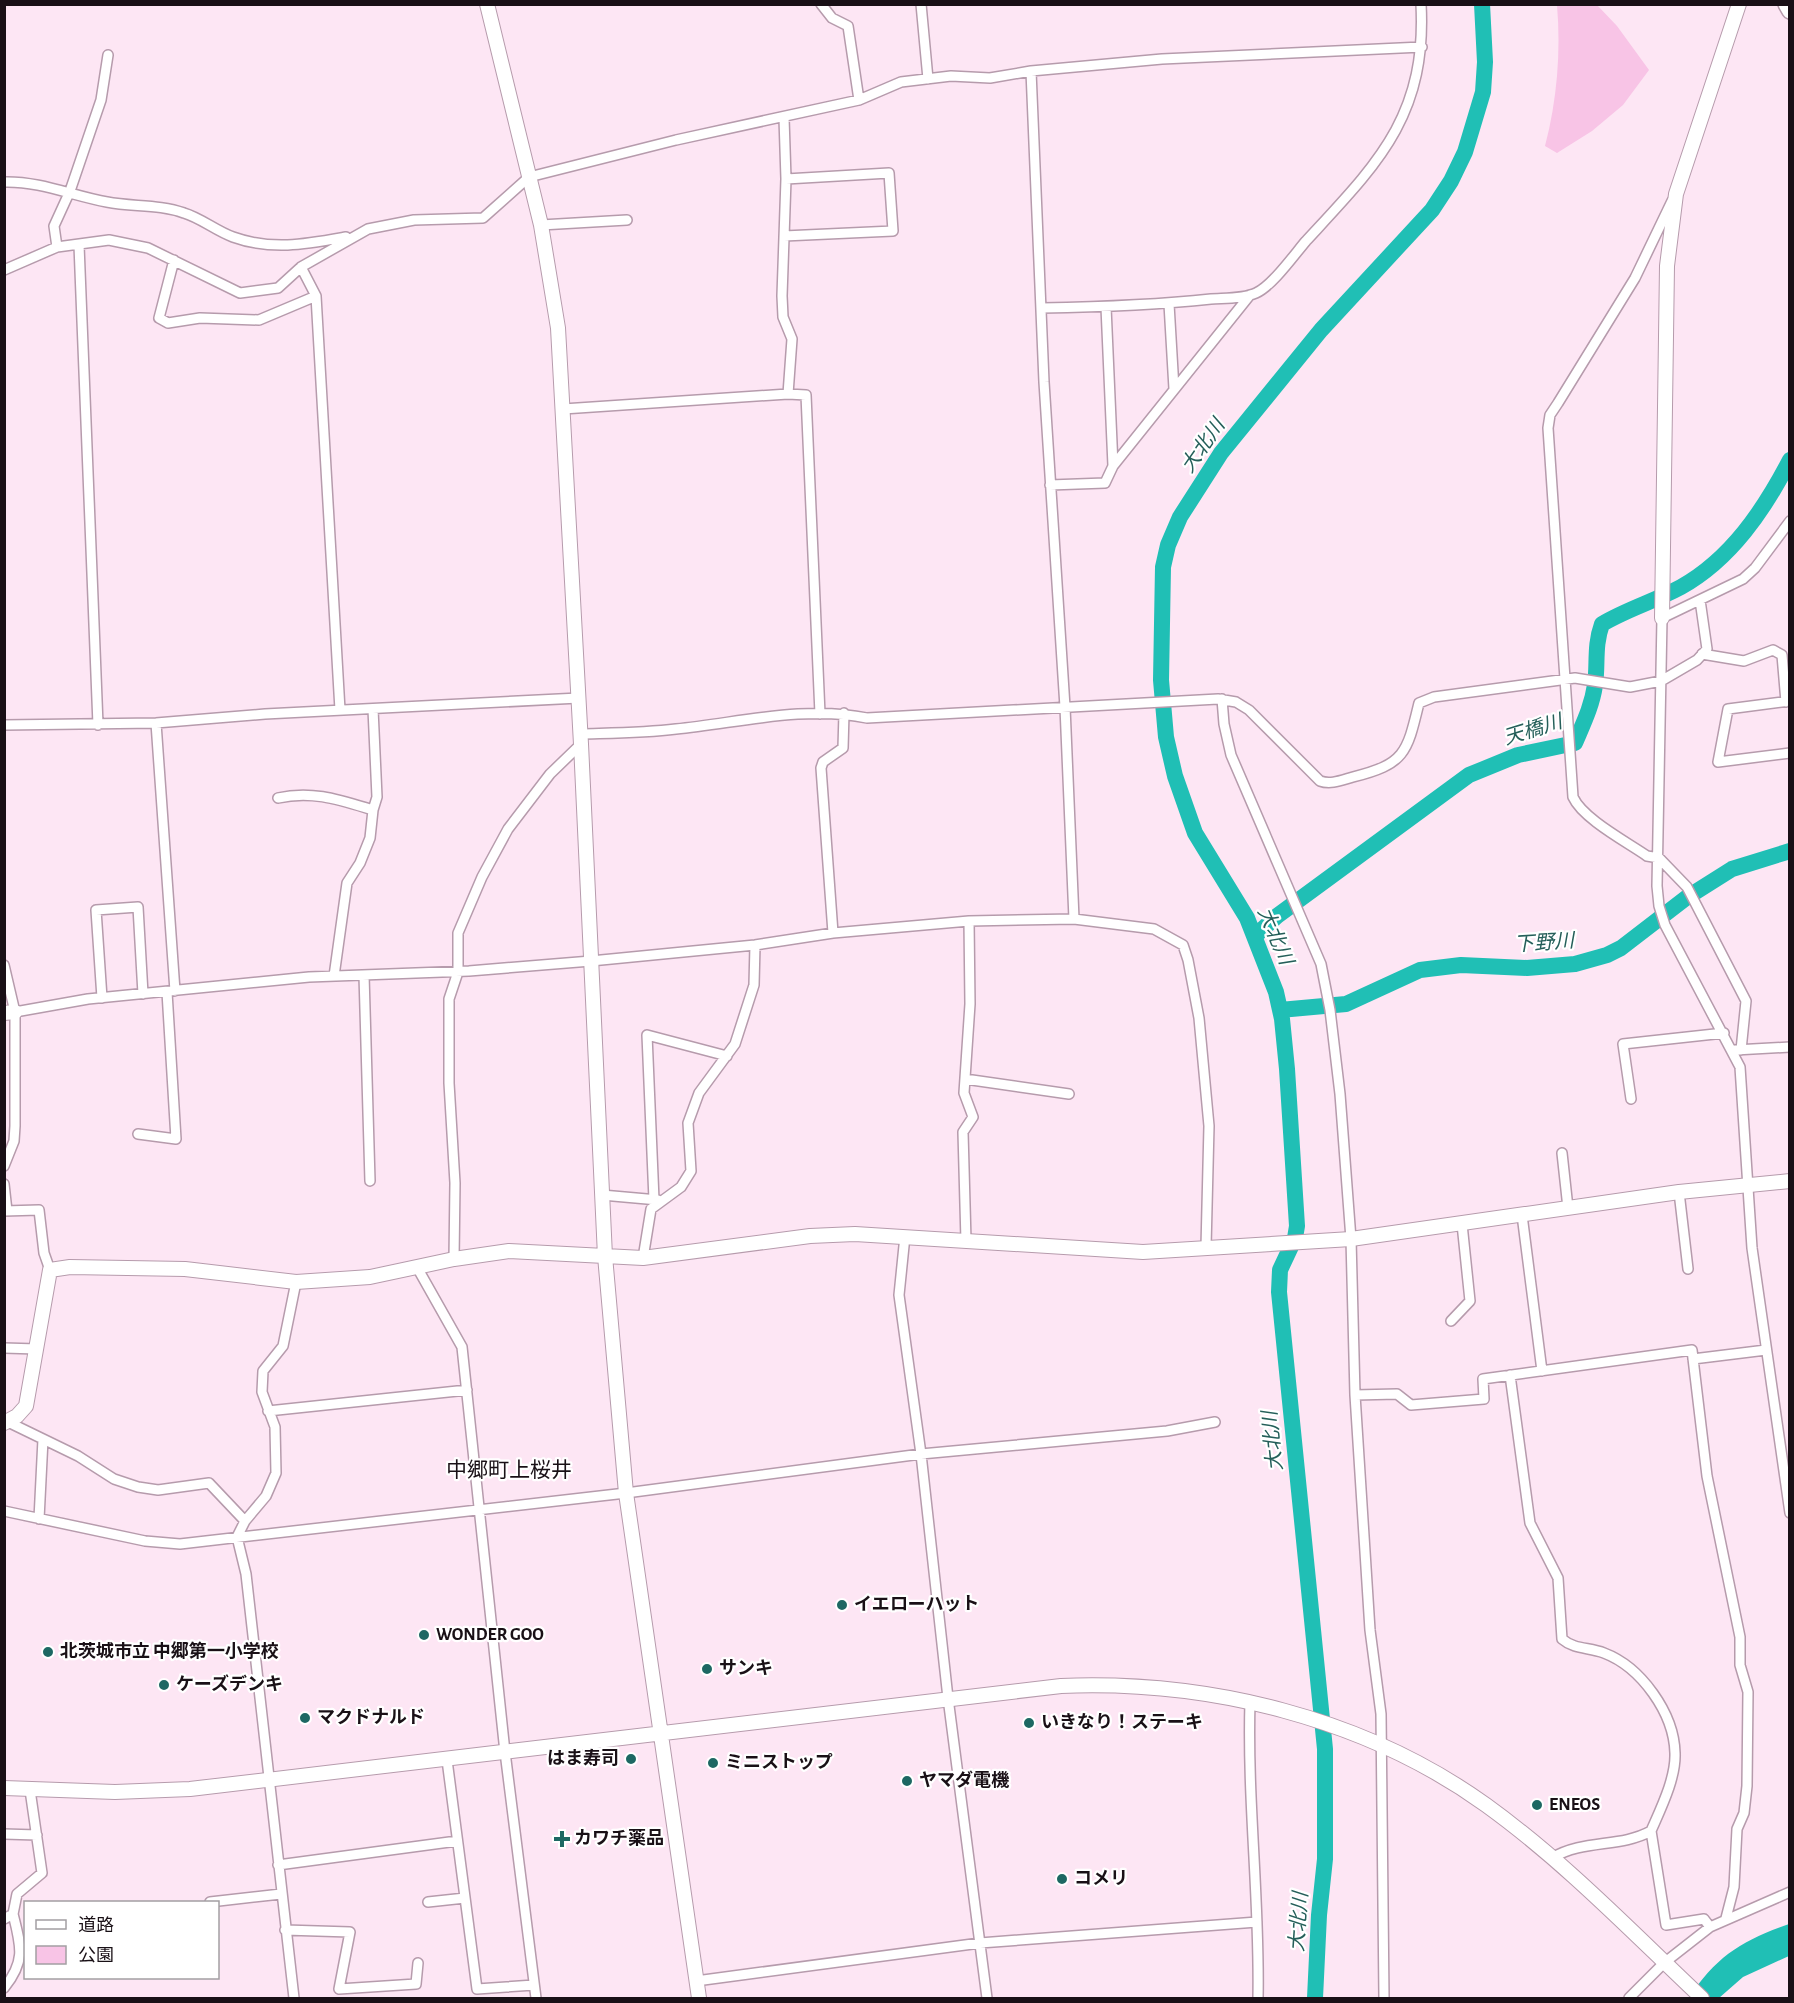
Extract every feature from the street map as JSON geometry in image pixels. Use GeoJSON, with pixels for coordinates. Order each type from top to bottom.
{"type":"FeatureCollection","features":[{"type":"Feature","properties":{"kind":"main road"},"geometry":{"type":"LineString","coordinates":[[1786,4],[1790,11]]}},
{"type":"Feature","properties":{"kind":"street"},"geometry":{"type":"LineString","coordinates":[[487,4],[541,225],[558,328],[579,698],[605,1256],[626,1493],[699,1998]]}},
{"type":"Feature","properties":{"kind":"street"},"geometry":{"type":"LineString","coordinates":[[821,4],[832,18],[848,26],[859,100]]}},
{"type":"Feature","properties":{"kind":"street"},"geometry":{"type":"LineString","coordinates":[[921,4],[928,78]]}},
{"type":"Feature","properties":{"kind":"street"},"geometry":{"type":"LineString","coordinates":[[1042,308],[1170,304],[1250,295],[1258,292],[1374,168],[1408,106],[1418,74],[1422,47],[1422,4]]}},
{"type":"Feature","properties":{"kind":"street"},"geometry":{"type":"LineString","coordinates":[[1739,4],[1676,194],[1635,279],[1551,416],[1548,428],[1573,797],[1576,805],[1647,856],[1659,858],[1687,887],[1746,1001],[1737,1050],[1743,1081],[1752,1248],[1790,1513]]}},
{"type":"Feature","properties":{"kind":"street"},"geometry":{"type":"LineString","coordinates":[[4,182],[18,182],[70,191],[107,202],[184,213],[233,237],[279,246],[296,246],[354,235],[387,223],[414,219],[483,218],[529,177],[676,140],[859,100],[901,82],[928,78],[990,78],[1030,71],[1162,59],[1422,47]]}},
{"type":"Feature","properties":{"kind":"street"},"geometry":{"type":"LineString","coordinates":[[57,247],[54,226],[70,191],[101,100],[108,55]]}},
{"type":"Feature","properties":{"kind":"street"},"geometry":{"type":"LineString","coordinates":[[1030,71],[1050,485],[1065,707],[1074,919]]}},
{"type":"Feature","properties":{"kind":"street"},"geometry":{"type":"LineString","coordinates":[[784,118],[786,179],[783,317],[792,339],[789,394]]}},
{"type":"Feature","properties":{"kind":"street"},"geometry":{"type":"LineString","coordinates":[[784,236],[893,231],[889,173],[786,179]]}},
{"type":"Feature","properties":{"kind":"street"},"geometry":{"type":"LineString","coordinates":[[1676,194],[1668,266],[1657,886],[1663,917],[1725,1033],[1737,1050]]}},
{"type":"Feature","properties":{"kind":"street"},"geometry":{"type":"LineString","coordinates":[[541,225],[627,220]]}},
{"type":"Feature","properties":{"kind":"street"},"geometry":{"type":"LineString","coordinates":[[4,270],[57,247],[109,240],[132,244],[174,260],[240,293],[278,288],[301,267],[354,235]]}},
{"type":"Feature","properties":{"kind":"street"},"geometry":{"type":"LineString","coordinates":[[78,244],[98,724]]}},
{"type":"Feature","properties":{"kind":"street"},"geometry":{"type":"LineString","coordinates":[[174,260],[159,318],[168,323],[200,318],[259,320],[316,296]]}},
{"type":"Feature","properties":{"kind":"street"},"geometry":{"type":"LineString","coordinates":[[301,267],[316,296],[340,710]]}},
{"type":"Feature","properties":{"kind":"street"},"geometry":{"type":"LineString","coordinates":[[1050,485],[1105,483],[1113,466],[1250,295]]}},
{"type":"Feature","properties":{"kind":"street"},"geometry":{"type":"LineString","coordinates":[[1170,304],[1174,389]]}},
{"type":"Feature","properties":{"kind":"street"},"geometry":{"type":"LineString","coordinates":[[1106,306],[1113,466]]}},
{"type":"Feature","properties":{"kind":"street"},"geometry":{"type":"LineString","coordinates":[[563,409],[789,394],[806,395],[820,714]]}},
{"type":"Feature","properties":{"kind":"street"},"geometry":{"type":"LineString","coordinates":[[1662,618],[1743,579],[1755,568],[1790,521]]}},
{"type":"Feature","properties":{"kind":"street"},"geometry":{"type":"LineString","coordinates":[[454,1259],[449,999],[458,971],[458,933],[482,877],[508,829],[550,774],[581,739],[678,729],[700,724],[820,714],[844,713],[867,718],[1220,699],[1236,702],[1249,710],[1320,781],[1326,783],[1381,770],[1397,761],[1411,735],[1419,703],[1445,695],[1565,678],[1630,687],[1661,681],[1697,660],[1707,649],[1700,600]]}},
{"type":"Feature","properties":{"kind":"street"},"geometry":{"type":"LineString","coordinates":[[1702,654],[1744,661],[1773,650],[1782,655],[1788,702],[1728,709],[1718,762],[1790,753]]}},
{"type":"Feature","properties":{"kind":"street"},"geometry":{"type":"LineString","coordinates":[[4,725],[156,723],[340,710],[579,698]]}},
{"type":"Feature","properties":{"kind":"street"},"geometry":{"type":"LineString","coordinates":[[1220,699],[1231,755],[1321,964],[1330,1010],[1340,1094],[1355,1395],[1379,1745],[1384,1998]]}},
{"type":"Feature","properties":{"kind":"street"},"geometry":{"type":"LineString","coordinates":[[334,976],[347,883],[360,863],[370,838],[376,797],[373,709]]}},
{"type":"Feature","properties":{"kind":"street"},"geometry":{"type":"LineString","coordinates":[[833,933],[821,768],[823,762],[843,748],[844,713]]}},
{"type":"Feature","properties":{"kind":"street"},"geometry":{"type":"LineString","coordinates":[[138,1134],[176,1139],[171,992],[156,723]]}},
{"type":"Feature","properties":{"kind":"street"},"geometry":{"type":"LineString","coordinates":[[278,798],[294,794],[326,795],[373,810]]}},
{"type":"Feature","properties":{"kind":"street"},"geometry":{"type":"LineString","coordinates":[[102,998],[96,910],[138,907],[143,994]]}},
{"type":"Feature","properties":{"kind":"street"},"geometry":{"type":"LineString","coordinates":[[10,1012],[143,994],[334,976],[458,971],[591,961],[755,945],[833,933],[969,921],[1074,919],[1154,928],[1183,945],[1199,1018],[1209,1126],[1211,1247]]}},
{"type":"Feature","properties":{"kind":"street"},"geometry":{"type":"LineString","coordinates":[[966,1241],[963,1132],[973,1117],[964,1093],[970,1004],[969,921]]}},
{"type":"Feature","properties":{"kind":"street"},"geometry":{"type":"LineString","coordinates":[[643,1258],[651,1209],[681,1187],[691,1171],[687,1123],[699,1093],[735,1044],[754,985],[755,945]]}},
{"type":"Feature","properties":{"kind":"street"},"geometry":{"type":"LineString","coordinates":[[4,965],[10,1012],[15,1126],[14,1141],[4,1166]]}},
{"type":"Feature","properties":{"kind":"street"},"geometry":{"type":"LineString","coordinates":[[364,975],[370,1181]]}},
{"type":"Feature","properties":{"kind":"street"},"geometry":{"type":"LineString","coordinates":[[1631,1099],[1623,1044],[1725,1033]]}},
{"type":"Feature","properties":{"kind":"street"},"geometry":{"type":"LineString","coordinates":[[659,1201],[647,1035],[727,1056]]}},
{"type":"Feature","properties":{"kind":"street"},"geometry":{"type":"LineString","coordinates":[[1737,1050],[1790,1047]]}},
{"type":"Feature","properties":{"kind":"street"},"geometry":{"type":"LineString","coordinates":[[965,1079],[1069,1094]]}},
{"type":"Feature","properties":{"kind":"street"},"geometry":{"type":"LineString","coordinates":[[1562,1153],[1568,1208]]}},
{"type":"Feature","properties":{"kind":"street"},"geometry":{"type":"LineString","coordinates":[[50,1270],[70,1268],[185,1269],[296,1282],[370,1277],[418,1269],[454,1259],[509,1251],[643,1258],[810,1236],[905,1236],[1143,1252],[1347,1240],[1679,1192],[1790,1181]]}},
{"type":"Feature","properties":{"kind":"street"},"geometry":{"type":"LineString","coordinates":[[4,1184],[6,1211],[39,1210],[44,1253],[50,1270],[26,1406],[6,1423],[43,1439],[114,1479],[138,1487],[158,1490],[209,1483],[245,1521]]}},
{"type":"Feature","properties":{"kind":"street"},"geometry":{"type":"LineString","coordinates":[[1679,1192],[1688,1269]]}},
{"type":"Feature","properties":{"kind":"street"},"geometry":{"type":"LineString","coordinates":[[602,1195],[659,1201]]}},
{"type":"Feature","properties":{"kind":"street"},"geometry":{"type":"LineString","coordinates":[[1522,1215],[1542,1371]]}},
{"type":"Feature","properties":{"kind":"street"},"geometry":{"type":"LineString","coordinates":[[1451,1321],[1470,1301],[1462,1224]]}},
{"type":"Feature","properties":{"kind":"street"},"geometry":{"type":"LineString","coordinates":[[905,1236],[899,1295],[921,1454],[948,1698],[987,1998]]}},
{"type":"Feature","properties":{"kind":"street"},"geometry":{"type":"LineString","coordinates":[[418,1269],[462,1347],[505,1752],[536,1998]]}},
{"type":"Feature","properties":{"kind":"street"},"geometry":{"type":"LineString","coordinates":[[294,1998],[246,1574],[237,1537],[245,1521],[266,1496],[276,1473],[275,1427],[262,1392],[263,1371],[283,1346],[296,1282]]}},
{"type":"Feature","properties":{"kind":"street"},"geometry":{"type":"LineString","coordinates":[[4,1348],[37,1348]]}},
{"type":"Feature","properties":{"kind":"street"},"geometry":{"type":"LineString","coordinates":[[1355,1395],[1397,1394],[1411,1405],[1484,1399],[1483,1379],[1692,1350],[1707,1476],[1740,1637],[1740,1665],[1748,1692],[1747,1786],[1744,1813],[1737,1829],[1734,1887],[1726,1918]]}},
{"type":"Feature","properties":{"kind":"street"},"geometry":{"type":"LineString","coordinates":[[1693,1359],[1766,1350]]}},
{"type":"Feature","properties":{"kind":"street"},"geometry":{"type":"LineString","coordinates":[[1510,1375],[1530,1523],[1558,1578],[1562,1639],[1571,1647],[1604,1653],[1631,1669],[1649,1688],[1671,1725],[1676,1754],[1666,1795],[1652,1831],[1666,1925],[1704,1919],[1710,1927]]}},
{"type":"Feature","properties":{"kind":"street"},"geometry":{"type":"LineString","coordinates":[[268,1411],[466,1390]]}},
{"type":"Feature","properties":{"kind":"street"},"geometry":{"type":"LineString","coordinates":[[4,1511],[145,1541],[180,1544],[626,1493],[921,1454],[1167,1431],[1215,1422]]}},
{"type":"Feature","properties":{"kind":"street"},"geometry":{"type":"LineString","coordinates":[[39,1519],[43,1439]]}},
{"type":"Feature","properties":{"kind":"street"},"geometry":{"type":"LineString","coordinates":[[4,1788],[115,1792],[190,1789],[447,1760],[948,1698],[1091,1685],[1161,1688],[1253,1703],[1330,1725],[1379,1745],[1452,1783],[1485,1804],[1552,1858],[1702,1998]]}},
{"type":"Feature","properties":{"kind":"street"},"geometry":{"type":"LineString","coordinates":[[1253,1703],[1249,1743],[1258,1998]]}},
{"type":"Feature","properties":{"kind":"street"},"geometry":{"type":"LineString","coordinates":[[447,1760],[477,1989],[534,1985]]}},
{"type":"Feature","properties":{"kind":"street"},"geometry":{"type":"LineString","coordinates":[[4,1988],[14,1976],[21,1958],[20,1941],[9,1917],[17,1894],[42,1873],[30,1790]]}},
{"type":"Feature","properties":{"kind":"street"},"geometry":{"type":"LineString","coordinates":[[1552,1858],[1570,1847],[1632,1838],[1652,1831]]}},
{"type":"Feature","properties":{"kind":"street"},"geometry":{"type":"LineString","coordinates":[[4,1834],[37,1835]]}},
{"type":"Feature","properties":{"kind":"street"},"geometry":{"type":"LineString","coordinates":[[278,1865],[458,1841]]}},
{"type":"Feature","properties":{"kind":"street"},"geometry":{"type":"LineString","coordinates":[[1629,1998],[1710,1927],[1726,1918],[1790,1892]]}},
{"type":"Feature","properties":{"kind":"street"},"geometry":{"type":"LineString","coordinates":[[219,1901],[281,1894]]}},
{"type":"Feature","properties":{"kind":"street"},"geometry":{"type":"LineString","coordinates":[[428,1902],[465,1898]]}},
{"type":"Feature","properties":{"kind":"street"},"geometry":{"type":"LineString","coordinates":[[696,1981],[980,1943],[1257,1922]]}},
{"type":"Feature","properties":{"kind":"street"},"geometry":{"type":"LineString","coordinates":[[285,1929],[350,1932],[339,1989],[416,1984],[418,1963]]}},
{"type":"Feature","properties":{"kind":"green space"},"geometry":{"type":"Polygon","coordinates":[[[1557,5],[1597,5],[1617,26],[1649,70],[1623,105],[1592,131],[1557,153],[1545,146],[1557,76],[1557,5]]]}},
{"type":"Feature","properties":{"kind":"shaded area"},"geometry":{"type":"Polygon","coordinates":[[[1789,1924],[1789,1956],[1743,1977],[1719,1998],[1689,1998],[1720,1960],[1732,1951],[1758,1936],[1789,1924]]]}},
{"type":"Feature","properties":{"kind":"waterway","name":"大北川"},"geometry":{"type":"LineString","coordinates":[[1315,1998],[1319,1915],[1325,1859],[1325,1749],[1279,1292],[1280,1270],[1295,1238],[1297,1226],[1282,1019],[1276,992],[1247,918],[1195,833],[1175,776],[1166,737],[1161,680],[1163,567],[1168,545],[1180,517],[1221,453],[1321,330],[1432,210],[1451,181],[1465,152],[1483,92],[1485,62],[1482,4]]}},
{"type":"Feature","properties":{"kind":"waterway","name":"天橋川"},"geometry":{"type":"LineString","coordinates":[[1255,936],[1277,916],[1469,775],[1518,755],[1575,743],[1594,693],[1598,640],[1602,624],[1661,597],[1699,576],[1731,548],[1744,532],[1769,497],[1790,460]]}},
{"type":"Feature","properties":{"kind":"waterway","name":"下野川"},"geometry":{"type":"LineString","coordinates":[[1280,1010],[1346,1004],[1420,970],[1461,965],[1527,968],[1575,964],[1607,955],[1621,948],[1686,898],[1732,869],[1790,851]]}},
{"type":"Feature","properties":{"kind":"place","name":"イエローハット"},"geometry":{"type":"Point","coordinates":[842,1605]}},
{"type":"Feature","properties":{"kind":"place","name":"WONDER GOO"},"geometry":{"type":"Point","coordinates":[424,1635]}},
{"type":"Feature","properties":{"kind":"place","name":"北茨城市立 中郷第一小学校"},"geometry":{"type":"Point","coordinates":[48,1652]}},
{"type":"Feature","properties":{"kind":"place","name":"サンキ"},"geometry":{"type":"Point","coordinates":[707,1669]}},
{"type":"Feature","properties":{"kind":"place","name":"ケーズデンキ"},"geometry":{"type":"Point","coordinates":[164,1685]}},
{"type":"Feature","properties":{"kind":"place","name":"マクドナルド"},"geometry":{"type":"Point","coordinates":[305,1718]}},
{"type":"Feature","properties":{"kind":"place","name":"いきなり！ステーキ"},"geometry":{"type":"Point","coordinates":[1029,1723]}},
{"type":"Feature","properties":{"kind":"place","name":"はま寿司"},"geometry":{"type":"Point","coordinates":[631,1759]}},
{"type":"Feature","properties":{"kind":"place","name":"ミニストップ"},"geometry":{"type":"Point","coordinates":[713,1763]}},
{"type":"Feature","properties":{"kind":"place","name":"ヤマダ電機"},"geometry":{"type":"Point","coordinates":[907,1781]}},
{"type":"Feature","properties":{"kind":"place","name":"ENEOS"},"geometry":{"type":"Point","coordinates":[1537,1805]}},
{"type":"Feature","properties":{"kind":"place","name":"カワチ薬品"},"geometry":{"type":"Point","coordinates":[562,1839]}},
{"type":"Feature","properties":{"kind":"place","name":"コメリ"},"geometry":{"type":"Point","coordinates":[1062,1879]}},
{"type":"Feature","properties":{"kind":"district","name":"中郷町上桜井"},"geometry":{"type":"Point","coordinates":[509,1470]}}]}
